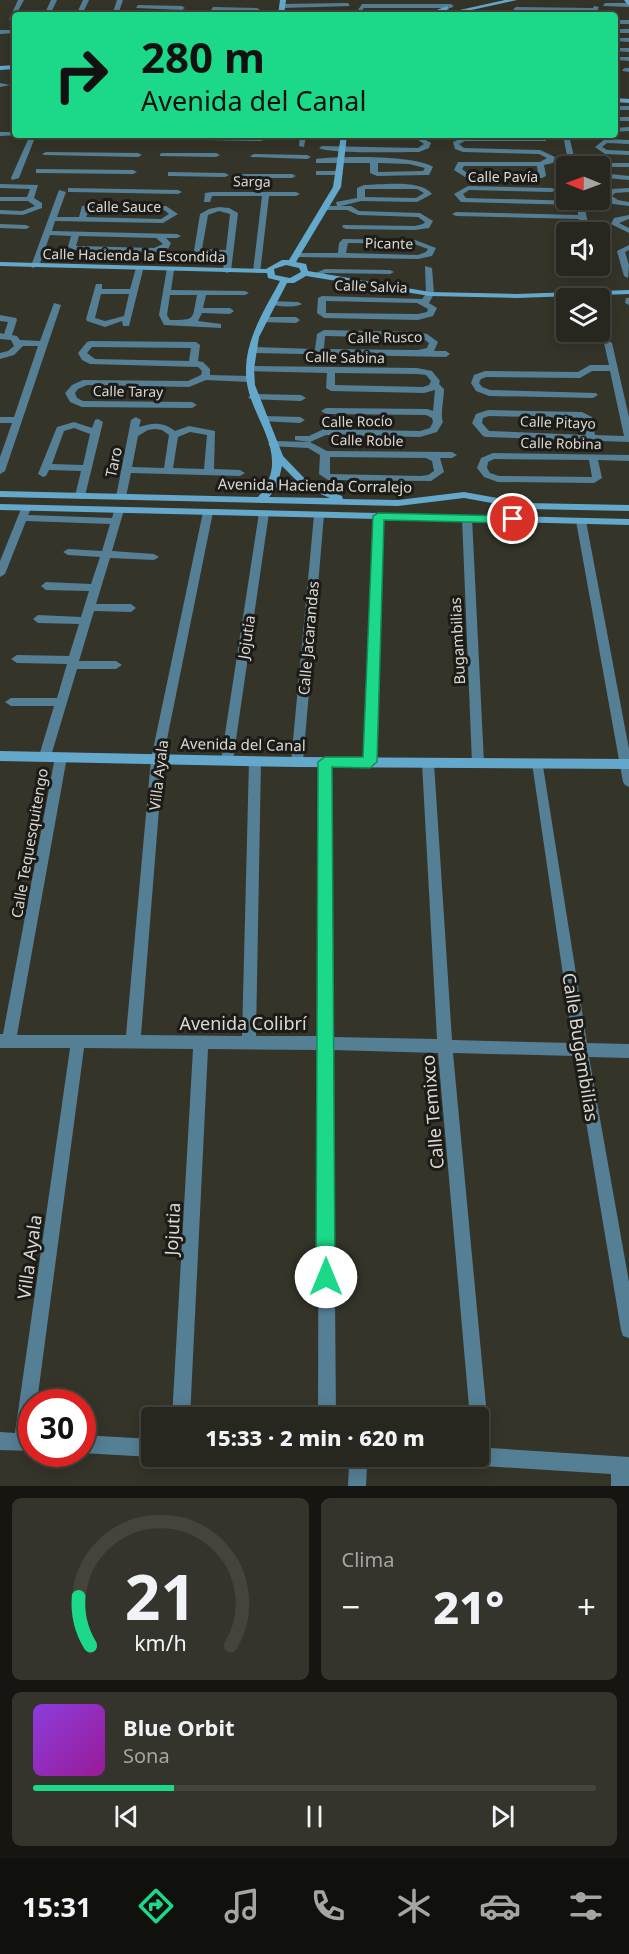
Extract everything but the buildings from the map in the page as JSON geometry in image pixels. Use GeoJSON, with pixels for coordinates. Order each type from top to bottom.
{"type":"FeatureCollection","features":[{"type":"Feature","properties":{"kind":"street"},"geometry":{"type":"LineString","coordinates":[[138,7],[181,11],[182,0]]}},
{"type":"Feature","properties":{"kind":"street"},"geometry":{"type":"LineString","coordinates":[[212,12],[219,0]]}},
{"type":"Feature","properties":{"kind":"street"},"geometry":{"type":"LineString","coordinates":[[361,12],[362,6],[514,0]]}},
{"type":"Feature","properties":{"kind":"street"},"geometry":{"type":"LineString","coordinates":[[454,12],[504,1],[516,9],[595,5]]}},
{"type":"Feature","properties":{"kind":"street"},"geometry":{"type":"LineString","coordinates":[[605,5],[628,2]]}},
{"type":"Feature","properties":{"kind":"street"},"geometry":{"type":"LineString","coordinates":[[283,3],[348,5]]}},
{"type":"Feature","properties":{"kind":"street"},"geometry":{"type":"LineString","coordinates":[[433,12],[450,4]]}},
{"type":"Feature","properties":{"kind":"street"},"geometry":{"type":"LineString","coordinates":[[148,12],[150,7]]}},
{"type":"Feature","properties":{"kind":"street"},"geometry":{"type":"LineString","coordinates":[[212,12],[257,10]]}},
{"type":"Feature","properties":{"kind":"street"},"geometry":{"type":"LineString","coordinates":[[0,41],[2,32]]}},
{"type":"Feature","properties":{"kind":"street"},"geometry":{"type":"LineString","coordinates":[[618,40],[629,40]]}},
{"type":"Feature","properties":{"kind":"street"},"geometry":{"type":"LineString","coordinates":[[620,59],[629,59]]}},
{"type":"Feature","properties":{"kind":"street"},"geometry":{"type":"LineString","coordinates":[[628,119],[629,129]]}},
{"type":"Feature","properties":{"kind":"street"},"geometry":{"type":"LineString","coordinates":[[15,178],[32,138]]}},
{"type":"Feature","properties":{"kind":"street"},"geometry":{"type":"LineString","coordinates":[[68,180],[83,138]]}},
{"type":"Feature","properties":{"kind":"street"},"geometry":{"type":"LineString","coordinates":[[210,138],[216,156],[211,175]]}},
{"type":"Feature","properties":{"kind":"street"},"geometry":{"type":"LineString","coordinates":[[236,138],[264,138]]}},
{"type":"Feature","properties":{"kind":"street"},"geometry":{"type":"LineString","coordinates":[[302,146],[303,138]]}},
{"type":"Feature","properties":{"kind":"street"},"geometry":{"type":"LineString","coordinates":[[305,273],[298,279],[284,281],[274,278],[268,271],[274,265],[295,259],[327,206],[337,187],[344,138]]}},
{"type":"Feature","properties":{"kind":"street"},"geometry":{"type":"LineString","coordinates":[[374,138],[378,149]]}},
{"type":"Feature","properties":{"kind":"street"},"geometry":{"type":"LineString","coordinates":[[391,138],[425,140],[427,147],[419,150]]}},
{"type":"Feature","properties":{"kind":"street"},"geometry":{"type":"LineString","coordinates":[[567,138],[571,156]]}},
{"type":"Feature","properties":{"kind":"street"},"geometry":{"type":"LineString","coordinates":[[251,176],[254,156],[261,139]]}},
{"type":"Feature","properties":{"kind":"street"},"geometry":{"type":"LineString","coordinates":[[463,150],[455,144],[459,140],[541,140],[540,152]]}},
{"type":"Feature","properties":{"kind":"street"},"geometry":{"type":"LineString","coordinates":[[605,152],[598,148],[601,142],[629,142]]}},
{"type":"Feature","properties":{"kind":"street"},"geometry":{"type":"LineString","coordinates":[[322,148],[429,150]]}},
{"type":"Feature","properties":{"kind":"street"},"geometry":{"type":"LineString","coordinates":[[451,150],[540,152],[556,159]]}},
{"type":"Feature","properties":{"kind":"street"},"geometry":{"type":"LineString","coordinates":[[39,171],[132,176],[139,152],[46,154]]}},
{"type":"Feature","properties":{"kind":"street"},"geometry":{"type":"LineString","coordinates":[[591,152],[629,153]]}},
{"type":"Feature","properties":{"kind":"street"},"geometry":{"type":"LineString","coordinates":[[162,155],[216,156]]}},
{"type":"Feature","properties":{"kind":"street"},"geometry":{"type":"LineString","coordinates":[[176,155],[171,177],[225,175]]}},
{"type":"Feature","properties":{"kind":"street"},"geometry":{"type":"LineString","coordinates":[[254,156],[307,157]]}},
{"type":"Feature","properties":{"kind":"street"},"geometry":{"type":"LineString","coordinates":[[238,176],[291,179],[294,157]]}},
{"type":"Feature","properties":{"kind":"street"},"geometry":{"type":"LineString","coordinates":[[452,163],[540,164],[552,158]]}},
{"type":"Feature","properties":{"kind":"street"},"geometry":{"type":"LineString","coordinates":[[319,161],[341,161],[420,163],[429,167],[427,175],[374,174],[374,162]]}},
{"type":"Feature","properties":{"kind":"street"},"geometry":{"type":"LineString","coordinates":[[457,181],[459,166],[466,163]]}},
{"type":"Feature","properties":{"kind":"street"},"geometry":{"type":"LineString","coordinates":[[457,181],[469,175],[542,176],[540,164]]}},
{"type":"Feature","properties":{"kind":"street"},"geometry":{"type":"LineString","coordinates":[[610,165],[629,165]]}},
{"type":"Feature","properties":{"kind":"street"},"geometry":{"type":"LineString","coordinates":[[319,173],[339,173]]}},
{"type":"Feature","properties":{"kind":"street"},"geometry":{"type":"LineString","coordinates":[[610,174],[629,178]]}},
{"type":"Feature","properties":{"kind":"street"},"geometry":{"type":"LineString","coordinates":[[2,182],[24,178]]}},
{"type":"Feature","properties":{"kind":"street","name":"Calle Pavía"},"geometry":{"type":"LineString","coordinates":[[457,181],[468,188],[549,190],[549,202]]}},
{"type":"Feature","properties":{"kind":"street","name":"Calle Pavía"},"geometry":{"type":"LineString","coordinates":[[457,181],[458,194],[464,200]]}},
{"type":"Feature","properties":{"kind":"street"},"geometry":{"type":"LineString","coordinates":[[2,182],[35,187],[30,200]]}},
{"type":"Feature","properties":{"kind":"street"},"geometry":{"type":"LineString","coordinates":[[360,199],[361,189],[364,187],[424,189],[428,194],[417,200]]}},
{"type":"Feature","properties":{"kind":"street"},"geometry":{"type":"LineString","coordinates":[[616,202],[609,199],[610,193],[629,190]]}},
{"type":"Feature","properties":{"kind":"street"},"geometry":{"type":"LineString","coordinates":[[35,266],[56,207],[66,191],[178,192]]}},
{"type":"Feature","properties":{"kind":"street"},"geometry":{"type":"LineString","coordinates":[[257,271],[266,194]]}},
{"type":"Feature","properties":{"kind":"street","name":"Sarga"},"geometry":{"type":"LineString","coordinates":[[208,197],[296,194]]}},
{"type":"Feature","properties":{"kind":"street"},"geometry":{"type":"LineString","coordinates":[[0,199],[30,200],[38,206]]}},
{"type":"Feature","properties":{"kind":"street"},"geometry":{"type":"LineString","coordinates":[[327,206],[348,204],[360,199],[437,201]]}},
{"type":"Feature","properties":{"kind":"street","name":"Calle Pavía"},"geometry":{"type":"LineString","coordinates":[[451,200],[556,202]]}},
{"type":"Feature","properties":{"kind":"street"},"geometry":{"type":"LineString","coordinates":[[610,202],[629,204]]}},
{"type":"Feature","properties":{"kind":"street"},"geometry":{"type":"LineString","coordinates":[[0,213],[23,213],[38,206],[56,207]]}},
{"type":"Feature","properties":{"kind":"street"},"geometry":{"type":"LineString","coordinates":[[327,206],[348,208],[358,213],[420,214],[429,225],[415,228],[345,227]]}},
{"type":"Feature","properties":{"kind":"street","name":"Calle Sauce"},"geometry":{"type":"LineString","coordinates":[[52,219],[82,220],[164,221],[172,218],[176,208],[86,207],[82,220]]}},
{"type":"Feature","properties":{"kind":"street"},"geometry":{"type":"LineString","coordinates":[[227,271],[235,209],[208,209],[204,214],[198,251],[228,252]]}},
{"type":"Feature","properties":{"kind":"street"},"geometry":{"type":"LineString","coordinates":[[581,210],[584,222]]}},
{"type":"Feature","properties":{"kind":"street"},"geometry":{"type":"LineString","coordinates":[[0,226],[22,227],[23,213]]}},
{"type":"Feature","properties":{"kind":"street"},"geometry":{"type":"LineString","coordinates":[[357,227],[358,213]]}},
{"type":"Feature","properties":{"kind":"street"},"geometry":{"type":"LineString","coordinates":[[456,214],[583,217]]}},
{"type":"Feature","properties":{"kind":"street"},"geometry":{"type":"LineString","coordinates":[[606,218],[625,218]]}},
{"type":"Feature","properties":{"kind":"street"},"geometry":{"type":"LineString","coordinates":[[625,218],[616,222],[617,226],[629,231]]}},
{"type":"Feature","properties":{"kind":"street"},"geometry":{"type":"LineString","coordinates":[[164,221],[183,222]]}},
{"type":"Feature","properties":{"kind":"street"},"geometry":{"type":"LineString","coordinates":[[47,233],[177,236]]}},
{"type":"Feature","properties":{"kind":"street"},"geometry":{"type":"LineString","coordinates":[[76,234],[73,248],[154,250],[165,248],[158,236]]}},
{"type":"Feature","properties":{"kind":"street","name":"Picante"},"geometry":{"type":"LineString","coordinates":[[295,259],[342,256],[421,257],[431,253],[432,248],[415,242],[346,241],[343,243],[342,256]]}},
{"type":"Feature","properties":{"kind":"street"},"geometry":{"type":"LineString","coordinates":[[628,273],[621,251],[629,247]]}},
{"type":"Feature","properties":{"kind":"street"},"geometry":{"type":"LineString","coordinates":[[295,259],[303,266],[305,273]]}},
{"type":"Feature","properties":{"kind":"street","name":"Calle Hacienda la Escondida"},"geometry":{"type":"LineString","coordinates":[[0,264],[139,270],[268,271]]}},
{"type":"Feature","properties":{"kind":"street"},"geometry":{"type":"LineString","coordinates":[[427,298],[428,268]]}},
{"type":"Feature","properties":{"kind":"street"},"geometry":{"type":"LineString","coordinates":[[133,292],[99,289],[90,320],[105,324],[127,321],[139,270]]}},
{"type":"Feature","properties":{"kind":"street"},"geometry":{"type":"LineString","coordinates":[[170,270],[164,320],[174,325],[191,323],[218,326]]}},
{"type":"Feature","properties":{"kind":"street"},"geometry":{"type":"LineString","coordinates":[[315,275],[325,271],[390,272]]}},
{"type":"Feature","properties":{"kind":"street"},"geometry":{"type":"LineString","coordinates":[[305,273],[427,298],[629,292]]}},
{"type":"Feature","properties":{"kind":"street"},"geometry":{"type":"LineString","coordinates":[[284,281],[252,350],[250,373],[254,397],[279,457],[305,484],[349,502]]}},
{"type":"Feature","properties":{"kind":"street"},"geometry":{"type":"LineString","coordinates":[[167,292],[245,293]]}},
{"type":"Feature","properties":{"kind":"street"},"geometry":{"type":"LineString","coordinates":[[191,323],[199,310],[202,292]]}},
{"type":"Feature","properties":{"kind":"street","name":"Calle Salvia"},"geometry":{"type":"LineString","coordinates":[[322,298],[427,298],[433,308],[430,314],[418,317],[321,315],[322,298]]}},
{"type":"Feature","properties":{"kind":"street"},"geometry":{"type":"LineString","coordinates":[[272,303],[297,304]]}},
{"type":"Feature","properties":{"kind":"street"},"geometry":{"type":"LineString","coordinates":[[0,471],[5,443],[17,420],[57,305]]}},
{"type":"Feature","properties":{"kind":"street"},"geometry":{"type":"LineString","coordinates":[[199,310],[230,311]]}},
{"type":"Feature","properties":{"kind":"street"},"geometry":{"type":"LineString","coordinates":[[0,318],[13,320],[4,337],[18,346],[42,347]]}},
{"type":"Feature","properties":{"kind":"street"},"geometry":{"type":"LineString","coordinates":[[264,320],[296,320]]}},
{"type":"Feature","properties":{"kind":"street","name":"Calle Rusco"},"geometry":{"type":"LineString","coordinates":[[252,350],[422,353],[433,348],[434,342],[424,336],[321,333],[319,351]]}},
{"type":"Feature","properties":{"kind":"street"},"geometry":{"type":"LineString","coordinates":[[93,362],[83,357],[86,348],[90,344],[107,342],[196,345],[193,363]]}},
{"type":"Feature","properties":{"kind":"street"},"geometry":{"type":"LineString","coordinates":[[608,343],[629,439]]}},
{"type":"Feature","properties":{"kind":"street"},"geometry":{"type":"LineString","coordinates":[[0,356],[18,346]]}},
{"type":"Feature","properties":{"kind":"street"},"geometry":{"type":"LineString","coordinates":[[300,370],[295,358],[302,351]]}},
{"type":"Feature","properties":{"kind":"street"},"geometry":{"type":"LineString","coordinates":[[422,353],[446,354]]}},
{"type":"Feature","properties":{"kind":"street"},"geometry":{"type":"LineString","coordinates":[[73,361],[193,363],[200,364],[206,374]]}},
{"type":"Feature","properties":{"kind":"street"},"geometry":{"type":"LineString","coordinates":[[580,375],[589,395],[489,393],[480,389],[475,383],[477,377],[485,374],[580,375],[590,368],[614,368]]}},
{"type":"Feature","properties":{"kind":"street","name":"Calle Sabina"},"geometry":{"type":"LineString","coordinates":[[250,373],[300,370],[425,372],[436,383]]}},
{"type":"Feature","properties":{"kind":"street"},"geometry":{"type":"LineString","coordinates":[[324,432],[326,409],[417,411],[437,419],[439,411],[439,389],[436,383],[424,390],[331,388],[331,370]]}},
{"type":"Feature","properties":{"kind":"street","name":"Calle Taray"},"geometry":{"type":"LineString","coordinates":[[189,384],[188,405],[82,404],[73,400],[70,393],[75,387],[86,382],[189,384],[206,374],[250,373]]}},
{"type":"Feature","properties":{"kind":"street"},"geometry":{"type":"LineString","coordinates":[[254,397],[301,398]]}},
{"type":"Feature","properties":{"kind":"street"},"geometry":{"type":"LineString","coordinates":[[486,434],[477,423],[479,416],[488,413],[582,415],[587,417],[591,436]]}},
{"type":"Feature","properties":{"kind":"street"},"geometry":{"type":"LineString","coordinates":[[264,419],[300,420]]}},
{"type":"Feature","properties":{"kind":"street","name":"Calle Rocío"},"geometry":{"type":"LineString","coordinates":[[273,441],[310,439],[324,432],[420,434],[434,430],[437,419]]}},
{"type":"Feature","properties":{"kind":"street"},"geometry":{"type":"LineString","coordinates":[[0,420],[17,420]]}},
{"type":"Feature","properties":{"kind":"street","name":"Taro"},"geometry":{"type":"LineString","coordinates":[[122,497],[136,420]]}},
{"type":"Feature","properties":{"kind":"street"},"geometry":{"type":"LineString","coordinates":[[80,496],[97,427],[74,425],[60,429],[44,470],[86,468]]}},
{"type":"Feature","properties":{"kind":"street"},"geometry":{"type":"LineString","coordinates":[[135,434],[142,428],[159,426],[169,429],[174,435],[168,471]]}},
{"type":"Feature","properties":{"kind":"street"},"geometry":{"type":"LineString","coordinates":[[174,435],[189,429],[212,433],[209,472]]}},
{"type":"Feature","properties":{"kind":"street","name":"Calle Pitayo"},"geometry":{"type":"LineString","coordinates":[[472,434],[629,439]]}},
{"type":"Feature","properties":{"kind":"street","name":"Calle Roble"},"geometry":{"type":"LineString","coordinates":[[273,441],[310,445],[325,454],[452,456]]}},
{"type":"Feature","properties":{"kind":"street"},"geometry":{"type":"LineString","coordinates":[[325,454],[324,474],[328,477],[421,479],[436,475],[440,466],[436,459],[428,455]]}},
{"type":"Feature","properties":{"kind":"street","name":"Calle Robina"},"geometry":{"type":"LineString","coordinates":[[476,456],[629,458]]}},
{"type":"Feature","properties":{"kind":"street"},"geometry":{"type":"LineString","coordinates":[[493,456],[484,460],[482,468],[487,475],[498,479],[594,480],[597,478],[593,457]]}},
{"type":"Feature","properties":{"kind":"street"},"geometry":{"type":"LineString","coordinates":[[261,501],[272,487],[279,457]]}},
{"type":"Feature","properties":{"kind":"street"},"geometry":{"type":"LineString","coordinates":[[127,470],[240,472]]}},
{"type":"Feature","properties":{"kind":"street","name":"Avenida Hacienda Corralejo"},"geometry":{"type":"LineString","coordinates":[[0,494],[349,502],[414,502],[464,495],[526,506],[629,508]]}},
{"type":"Feature","properties":{"kind":"street"},"geometry":{"type":"LineString","coordinates":[[311,501],[315,514]]}},
{"type":"Feature","properties":{"kind":"street"},"geometry":{"type":"LineString","coordinates":[[0,507],[25,513],[118,515],[208,512],[629,522]]}},
{"type":"Feature","properties":{"kind":"street","name":"Villa Ayala"},"geometry":{"type":"LineString","coordinates":[[133,1042],[157,759],[208,512]]}},
{"type":"Feature","properties":{"kind":"street"},"geometry":{"type":"LineString","coordinates":[[0,574],[25,513]]}},
{"type":"Feature","properties":{"kind":"street","name":"Jojutia"},"geometry":{"type":"LineString","coordinates":[[227,760],[264,513]]}},
{"type":"Feature","properties":{"kind":"street","name":"Calle Jacarandas"},"geometry":{"type":"LineString","coordinates":[[297,762],[315,514]]}},
{"type":"Feature","properties":{"kind":"street","name":"Calle Tequesquitengo"},"geometry":{"type":"LineString","coordinates":[[45,756],[118,515]]}},
{"type":"Feature","properties":{"kind":"street"},"geometry":{"type":"LineString","coordinates":[[370,762],[378,516]]}},
{"type":"Feature","properties":{"kind":"street","name":"Bugambilias"},"geometry":{"type":"LineString","coordinates":[[467,518],[478,763]]}},
{"type":"Feature","properties":{"kind":"street"},"geometry":{"type":"LineString","coordinates":[[582,521],[629,782]]}},
{"type":"Feature","properties":{"kind":"street"},"geometry":{"type":"LineString","coordinates":[[68,552],[154,557]]}},
{"type":"Feature","properties":{"kind":"street"},"geometry":{"type":"LineString","coordinates":[[46,586],[96,588]]}},
{"type":"Feature","properties":{"kind":"street"},"geometry":{"type":"LineString","coordinates":[[90,607],[131,608]]}},
{"type":"Feature","properties":{"kind":"street"},"geometry":{"type":"LineString","coordinates":[[38,619],[85,621]]}},
{"type":"Feature","properties":{"kind":"street"},"geometry":{"type":"LineString","coordinates":[[17,659],[116,665]]}},
{"type":"Feature","properties":{"kind":"street"},"geometry":{"type":"LineString","coordinates":[[11,702],[61,702]]}},
{"type":"Feature","properties":{"kind":"street","name":"Avenida del Canal"},"geometry":{"type":"LineString","coordinates":[[0,756],[297,762],[627,764]]}},
{"type":"Feature","properties":{"kind":"street","name":"Calle Tequesquitengo"},"geometry":{"type":"LineString","coordinates":[[5,1041],[61,757]]}},
{"type":"Feature","properties":{"kind":"street"},"geometry":{"type":"LineString","coordinates":[[249,1043],[255,761]]}},
{"type":"Feature","properties":{"kind":"street"},"geometry":{"type":"LineString","coordinates":[[325,762],[324,1043],[327,1407]]}},
{"type":"Feature","properties":{"kind":"street","name":"Calle Temixco"},"geometry":{"type":"LineString","coordinates":[[428,763],[445,1045],[478,1407]]}},
{"type":"Feature","properties":{"kind":"street","name":"Calle Bugambilias"},"geometry":{"type":"LineString","coordinates":[[538,763],[581,1050],[629,1330]]}},
{"type":"Feature","properties":{"kind":"street","name":"Avenida Colibrí"},"geometry":{"type":"LineString","coordinates":[[5,1041],[324,1043],[629,1051]]}},
{"type":"Feature","properties":{"kind":"street","name":"Villa Ayala"},"geometry":{"type":"LineString","coordinates":[[34,1389],[78,1041]]}},
{"type":"Feature","properties":{"kind":"street","name":"Jojutia"},"geometry":{"type":"LineString","coordinates":[[182,1407],[201,1042]]}},
{"type":"Feature","properties":{"kind":"street"},"geometry":{"type":"LineString","coordinates":[[0,1441],[18,1442]]}},
{"type":"Feature","properties":{"kind":"street"},"geometry":{"type":"LineString","coordinates":[[96,1445],[141,1447]]}},
{"type":"Feature","properties":{"kind":"street"},"geometry":{"type":"LineString","coordinates":[[489,1457],[624,1467],[620,1486]]}},
{"type":"Feature","properties":{"kind":"street"},"geometry":{"type":"LineString","coordinates":[[357,1486],[358,1467]]}},
{"type":"Feature","properties":{"kind":"route"},"geometry":{"type":"LineString","coordinates":[[326,1277],[325,762],[370,762],[378,516],[513,519]]}}]}
